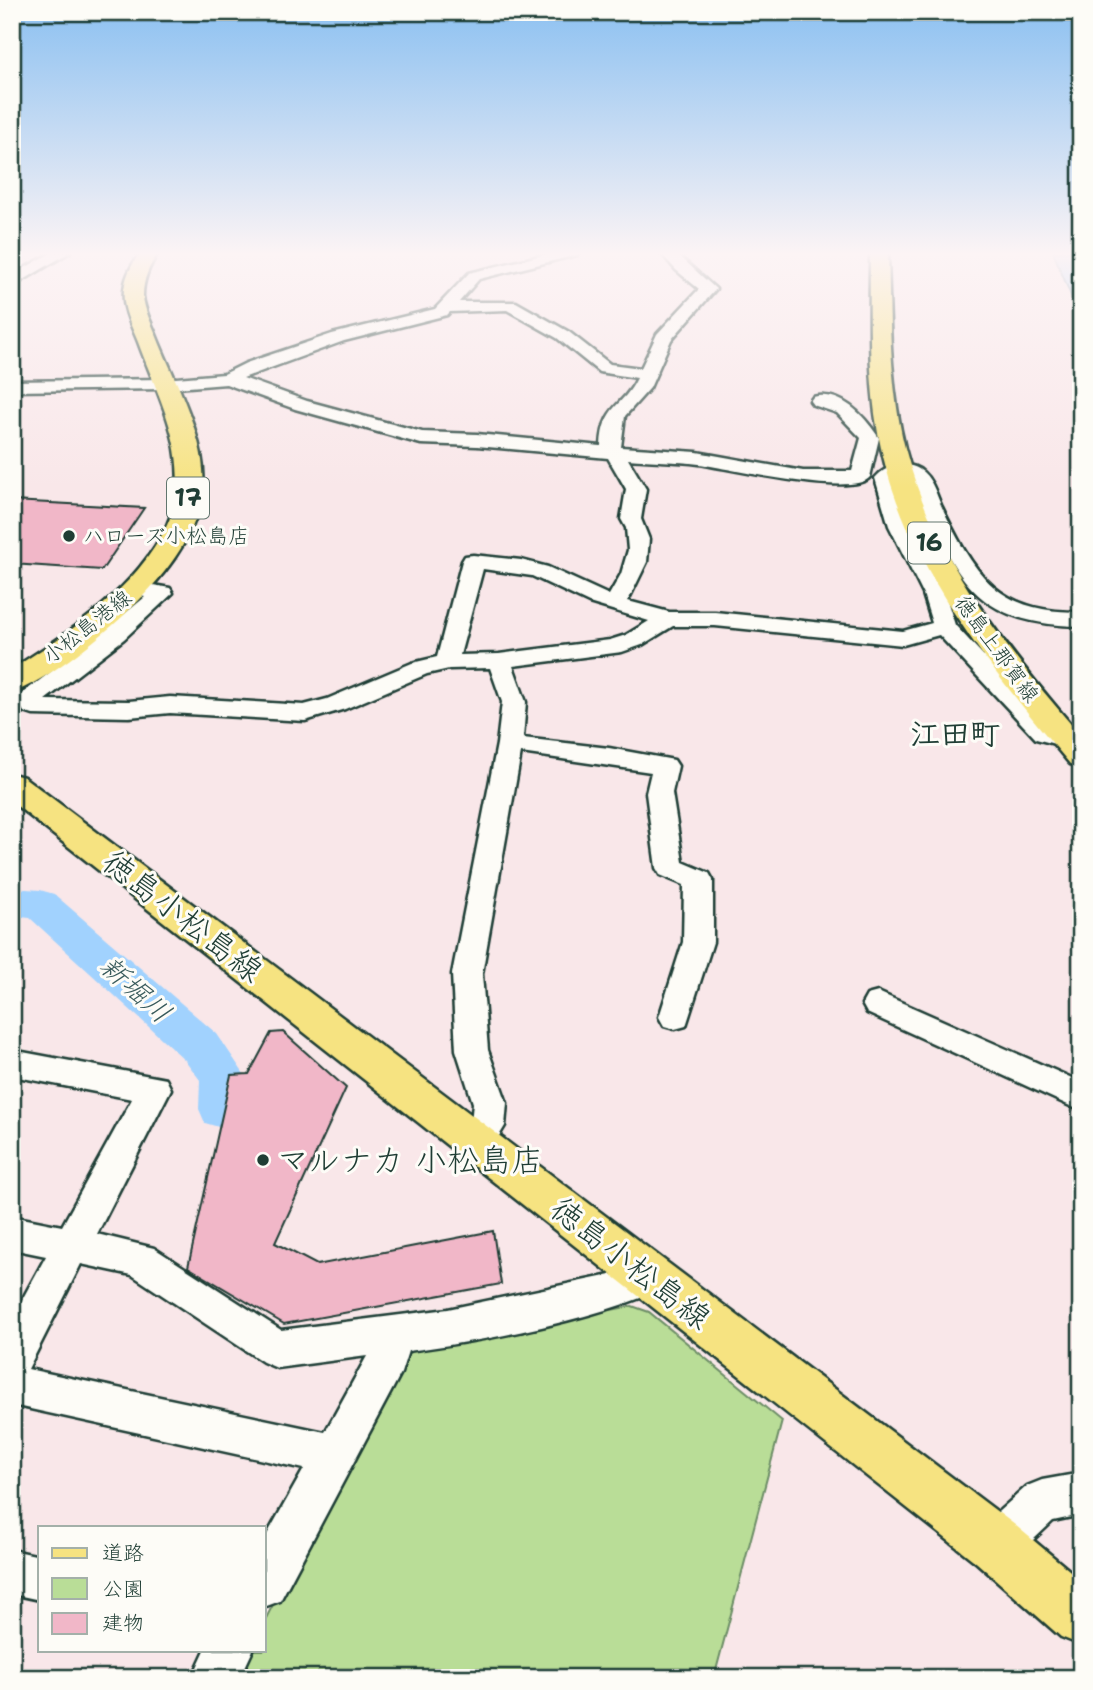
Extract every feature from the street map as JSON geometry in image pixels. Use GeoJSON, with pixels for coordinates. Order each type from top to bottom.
{"type":"FeatureCollection","features":[{"type":"Feature","properties":{"kind":"main road","name":"小松島港線"},"geometry":{"type":"LineString","coordinates":[[12,683],[60,652],[124,601],[163,555],[186,512],[192,478],[188,448],[144,331]]}},
{"type":"Feature","properties":{"kind":"main road","name":"徳島上那賀線"},"geometry":{"type":"LineString","coordinates":[[880,331],[886,405],[897,465],[935,557],[978,628],[1073,748]]}},
{"type":"Feature","properties":{"kind":"main road","name":"徳島小松島線"},"geometry":{"type":"LineString","coordinates":[[12,785],[996,1544],[1081,1617]]}},
{"type":"Feature","properties":{"kind":"street"},"geometry":{"type":"LineString","coordinates":[[12,387],[164,384],[228,379],[252,367],[360,331]]}},
{"type":"Feature","properties":{"kind":"street"},"geometry":{"type":"LineString","coordinates":[[555,331],[605,368],[648,374]]}},
{"type":"Feature","properties":{"kind":"street"},"geometry":{"type":"LineString","coordinates":[[615,604],[627,585],[641,539],[631,519],[636,489],[610,445],[615,415],[641,388],[663,338],[670,331]]}},
{"type":"Feature","properties":{"kind":"street"},"geometry":{"type":"LineString","coordinates":[[228,379],[301,405],[421,438],[515,442],[614,453],[697,458],[803,477],[860,477],[870,438],[870,407],[886,405]]}},
{"type":"Feature","properties":{"kind":"street"},"geometry":{"type":"LineString","coordinates":[[819,401],[840,405],[848,410],[881,457],[918,478],[950,542],[978,582],[995,599],[1026,612],[1081,619]]}},
{"type":"Feature","properties":{"kind":"street"},"geometry":{"type":"LineString","coordinates":[[897,465],[885,478],[888,494],[906,540],[942,612],[944,627],[1025,715],[1045,733],[1073,748]]}},
{"type":"Feature","properties":{"kind":"street"},"geometry":{"type":"LineString","coordinates":[[449,662],[448,654],[473,561],[530,568],[557,578],[585,596],[668,619],[715,620],[903,638],[944,627]]}},
{"type":"Feature","properties":{"kind":"street"},"geometry":{"type":"LineString","coordinates":[[136,589],[162,593],[127,627],[82,663],[32,695],[33,707],[129,709],[170,705],[305,713],[336,704],[420,668],[449,662],[499,661],[614,647],[634,640],[668,619]]}},
{"type":"Feature","properties":{"kind":"street"},"geometry":{"type":"LineString","coordinates":[[476,1144],[488,1126],[490,1103],[472,1050],[467,974],[510,744],[514,702],[499,661]]}},
{"type":"Feature","properties":{"kind":"street"},"geometry":{"type":"LineString","coordinates":[[510,744],[665,766],[659,793],[670,868],[699,880],[698,942],[675,1017]]}},
{"type":"Feature","properties":{"kind":"street"},"geometry":{"type":"LineString","coordinates":[[878,1004],[1081,1097]]}},
{"type":"Feature","properties":{"kind":"street"},"geometry":{"type":"LineString","coordinates":[[12,1063],[154,1089],[12,1358]]}},
{"type":"Feature","properties":{"kind":"street"},"geometry":{"type":"LineString","coordinates":[[12,1232],[141,1260],[277,1349],[448,1327],[616,1291],[650,1277]]}},
{"type":"Feature","properties":{"kind":"street"},"geometry":{"type":"LineString","coordinates":[[266,1581],[387,1359],[391,1335]]}},
{"type":"Feature","properties":{"kind":"street"},"geometry":{"type":"LineString","coordinates":[[12,1385],[335,1455]]}},
{"type":"Feature","properties":{"kind":"street"},"geometry":{"type":"LineString","coordinates":[[996,1544],[1042,1501],[1081,1494]]}},
{"type":"Feature","properties":{"kind":"street"},"geometry":{"type":"LineString","coordinates":[[12,1572],[38,1578]]}},
{"type":"Feature","properties":{"kind":"street"},"geometry":{"type":"LineString","coordinates":[[215,1678],[229,1652]]}},
{"type":"Feature","properties":{"kind":"green space"},"geometry":{"type":"Polygon","coordinates":[[[632,1306],[649,1312],[782,1421],[714,1678],[235,1678],[249,1652],[266,1652],[266,1618],[407,1348],[632,1306]]]}},
{"type":"Feature","properties":{"kind":"building","name":"ハローズ小松島店"},"geometry":{"type":"Polygon","coordinates":[[[12,501],[144,508],[102,570],[12,564],[12,501]]]}},
{"type":"Feature","properties":{"kind":"building","name":"マルナカ 小松島店"},"geometry":{"type":"Polygon","coordinates":[[[283,1032],[346,1088],[275,1243],[317,1265],[493,1231],[501,1284],[284,1324],[188,1267],[231,1075],[249,1074],[271,1033],[283,1032]]]}},
{"type":"Feature","properties":{"kind":"waterway","name":"新堀川"},"geometry":{"type":"LineString","coordinates":[[12,902],[40,904],[201,1047],[223,1077],[222,1109]]}},
{"type":"Feature","properties":{"kind":"place","name":"ハローズ小松島店"},"geometry":{"type":"Point","coordinates":[69,536]}},
{"type":"Feature","properties":{"kind":"place","name":"マルナカ 小松島店"},"geometry":{"type":"Point","coordinates":[263,1160]}},
{"type":"Feature","properties":{"kind":"district","name":"江田町"},"geometry":{"type":"Point","coordinates":[955,734]}}]}
